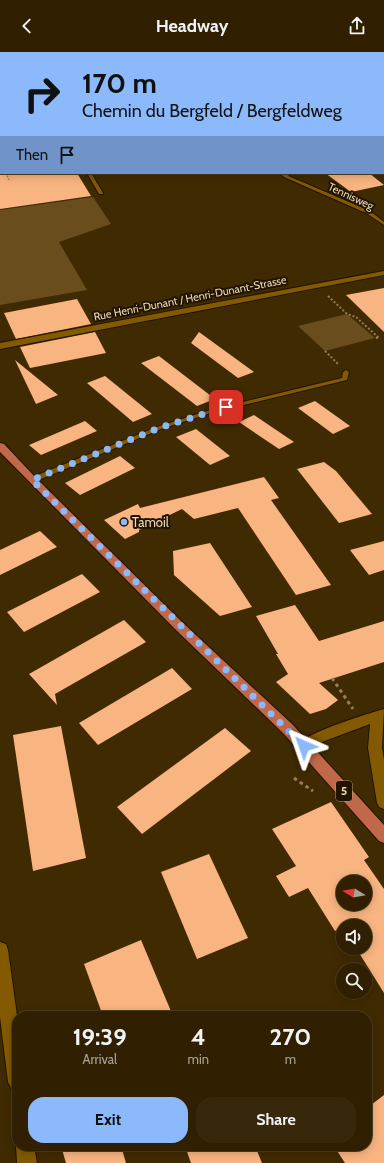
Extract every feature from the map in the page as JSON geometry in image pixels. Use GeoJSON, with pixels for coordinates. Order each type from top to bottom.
{"type":"FeatureCollection","features":[{"type":"Feature","properties":{"kind":"main road","name":"5"},"geometry":{"type":"LineString","coordinates":[[0,446],[32,480],[304,746],[384,836]]}},
{"type":"Feature","properties":{"kind":"street","name":"Rue Henri-Dunant / Henri-Dunant-Strasse"},"geometry":{"type":"LineString","coordinates":[[0,346],[384,274]]}},
{"type":"Feature","properties":{"kind":"street"},"geometry":{"type":"LineString","coordinates":[[304,746],[317,738],[381,715]]}},
{"type":"Feature","properties":{"kind":"street"},"geometry":{"type":"LineString","coordinates":[[381,715],[375,748],[384,803]]}},
{"type":"Feature","properties":{"kind":"street"},"geometry":{"type":"LineString","coordinates":[[384,831],[384,836]]}},
{"type":"Feature","properties":{"kind":"street"},"geometry":{"type":"LineString","coordinates":[[0,950],[12,1043]]}},
{"type":"Feature","properties":{"kind":"street"},"geometry":{"type":"LineString","coordinates":[[26,1151],[27,1163]]}},
{"type":"Feature","properties":{"kind":"lane"},"geometry":{"type":"LineString","coordinates":[[90,174],[101,193]]}},
{"type":"Feature","properties":{"kind":"lane","name":"Tennisweg"},"geometry":{"type":"LineString","coordinates":[[284,175],[368,212],[384,224]]}},
{"type":"Feature","properties":{"kind":"lane"},"geometry":{"type":"LineString","coordinates":[[32,480],[159,428],[212,411],[345,380],[346,372]]}},
{"type":"Feature","properties":{"kind":"path"},"geometry":{"type":"LineString","coordinates":[[6,174],[9,180]]}},
{"type":"Feature","properties":{"kind":"path"},"geometry":{"type":"LineString","coordinates":[[327,294],[347,314],[356,316],[379,338],[375,338]]}},
{"type":"Feature","properties":{"kind":"path"},"geometry":{"type":"LineString","coordinates":[[325,351],[346,372]]}},
{"type":"Feature","properties":{"kind":"path"},"geometry":{"type":"LineString","coordinates":[[332,678],[353,709]]}},
{"type":"Feature","properties":{"kind":"path"},"geometry":{"type":"LineString","coordinates":[[294,778],[313,791]]}},
{"type":"Feature","properties":{"kind":"shaded area"},"geometry":{"type":"Polygon","coordinates":[[[93,197],[111,224],[59,242],[87,290],[0,305],[0,210],[93,197]]]}},
{"type":"Feature","properties":{"kind":"shaded area"},"geometry":{"type":"Polygon","coordinates":[[[347,314],[375,338],[325,351],[298,326],[347,314]]]}},
{"type":"Feature","properties":{"kind":"building"},"geometry":{"type":"Polygon","coordinates":[[[0,174],[78,174],[91,196],[0,209],[0,174]]]}},
{"type":"Feature","properties":{"kind":"building"},"geometry":{"type":"Polygon","coordinates":[[[326,174],[370,174],[384,185],[351,192],[326,174]]]}},
{"type":"Feature","properties":{"kind":"building"},"geometry":{"type":"Polygon","coordinates":[[[384,288],[384,332],[346,295],[384,288]]]}},
{"type":"Feature","properties":{"kind":"building"},"geometry":{"type":"Polygon","coordinates":[[[77,299],[91,324],[16,339],[4,313],[77,299]]]}},
{"type":"Feature","properties":{"kind":"building"},"geometry":{"type":"Polygon","coordinates":[[[95,332],[106,353],[30,368],[20,347],[95,332]]]}},
{"type":"Feature","properties":{"kind":"building"},"geometry":{"type":"Polygon","coordinates":[[[199,332],[254,372],[238,378],[191,343],[199,332]]]}},
{"type":"Feature","properties":{"kind":"building"},"geometry":{"type":"Polygon","coordinates":[[[159,356],[215,399],[197,406],[141,363],[159,356]]]}},
{"type":"Feature","properties":{"kind":"building"},"geometry":{"type":"Polygon","coordinates":[[[15,360],[58,395],[36,404],[15,360]]]}},
{"type":"Feature","properties":{"kind":"building"},"geometry":{"type":"Polygon","coordinates":[[[105,376],[152,414],[133,422],[87,383],[105,376]]]}},
{"type":"Feature","properties":{"kind":"building"},"geometry":{"type":"Polygon","coordinates":[[[315,401],[350,426],[333,434],[298,408],[315,401]]]}},
{"type":"Feature","properties":{"kind":"building"},"geometry":{"type":"Polygon","coordinates":[[[254,415],[294,442],[279,449],[239,422],[254,415]]]}},
{"type":"Feature","properties":{"kind":"building"},"geometry":{"type":"Polygon","coordinates":[[[85,421],[97,431],[41,455],[29,445],[85,421]]]}},
{"type":"Feature","properties":{"kind":"building"},"geometry":{"type":"Polygon","coordinates":[[[196,429],[230,456],[210,465],[176,437],[196,429]]]}},
{"type":"Feature","properties":{"kind":"building"},"geometry":{"type":"Polygon","coordinates":[[[120,456],[135,468],[80,495],[65,483],[120,456]]]}},
{"type":"Feature","properties":{"kind":"building"},"geometry":{"type":"Polygon","coordinates":[[[324,462],[336,471],[372,514],[339,523],[297,469],[324,462]]]}},
{"type":"Feature","properties":{"kind":"building"},"geometry":{"type":"Polygon","coordinates":[[[264,477],[279,498],[271,500],[331,585],[296,595],[238,508],[194,519],[182,509],[139,530],[139,532],[125,539],[104,520],[138,504],[140,508],[264,477]]]}},
{"type":"Feature","properties":{"kind":"building"},"geometry":{"type":"Polygon","coordinates":[[[40,531],[57,547],[0,575],[0,550],[40,531]]]}},
{"type":"Feature","properties":{"kind":"building"},"geometry":{"type":"Polygon","coordinates":[[[384,541],[384,570],[369,575],[350,550],[384,541]]]}},
{"type":"Feature","properties":{"kind":"building"},"geometry":{"type":"Polygon","coordinates":[[[210,543],[252,607],[220,616],[174,575],[173,551],[210,543]]]}},
{"type":"Feature","properties":{"kind":"building"},"geometry":{"type":"Polygon","coordinates":[[[82,574],[100,592],[24,632],[7,612],[82,574]]]}},
{"type":"Feature","properties":{"kind":"building"},"geometry":{"type":"Polygon","coordinates":[[[295,605],[319,641],[384,621],[384,662],[319,683],[338,700],[326,709],[310,714],[276,682],[288,674],[256,616],[295,605]]]}},
{"type":"Feature","properties":{"kind":"building"},"geometry":{"type":"Polygon","coordinates":[[[124,620],[146,642],[55,694],[57,705],[29,674],[124,620]]]}},
{"type":"Feature","properties":{"kind":"building"},"geometry":{"type":"Polygon","coordinates":[[[172,668],[192,689],[98,745],[79,723],[172,668]]]}},
{"type":"Feature","properties":{"kind":"building"},"geometry":{"type":"Polygon","coordinates":[[[61,726],[86,858],[33,871],[13,735],[61,726]]]}},
{"type":"Feature","properties":{"kind":"building"},"geometry":{"type":"Polygon","coordinates":[[[225,728],[251,751],[142,834],[117,807],[225,728]]]}},
{"type":"Feature","properties":{"kind":"building"},"geometry":{"type":"Polygon","coordinates":[[[331,802],[369,857],[364,860],[384,889],[384,993],[372,974],[372,963],[365,963],[360,955],[372,955],[372,919],[336,919],[335,931],[308,888],[289,897],[276,876],[296,866],[272,829],[331,802]]]}},
{"type":"Feature","properties":{"kind":"building"},"geometry":{"type":"Polygon","coordinates":[[[209,854],[248,938],[197,959],[161,872],[209,854]]]}},
{"type":"Feature","properties":{"kind":"building"},"geometry":{"type":"Polygon","coordinates":[[[141,940],[171,1011],[101,1011],[84,964],[141,940]]]}},
{"type":"Feature","properties":{"kind":"building"},"geometry":{"type":"Polygon","coordinates":[[[384,1095],[384,1163],[345,1163],[337,1151],[372,1151],[372,1104],[384,1095]]]}},
{"type":"Feature","properties":{"kind":"building"},"geometry":{"type":"Polygon","coordinates":[[[62,1151],[122,1151],[126,1163],[66,1163],[62,1151]]]}},
{"type":"Feature","properties":{"kind":"building"},"geometry":{"type":"Polygon","coordinates":[[[187,1151],[257,1151],[262,1163],[191,1163],[187,1151]]]}},
{"type":"Feature","properties":{"kind":"place","name":"Tamoil"},"geometry":{"type":"Point","coordinates":[124,522]}},
{"type":"Feature","properties":{"kind":"route"},"geometry":{"type":"LineString","coordinates":[[226,407],[159,428],[32,480],[180,627],[304,746]]}}]}
